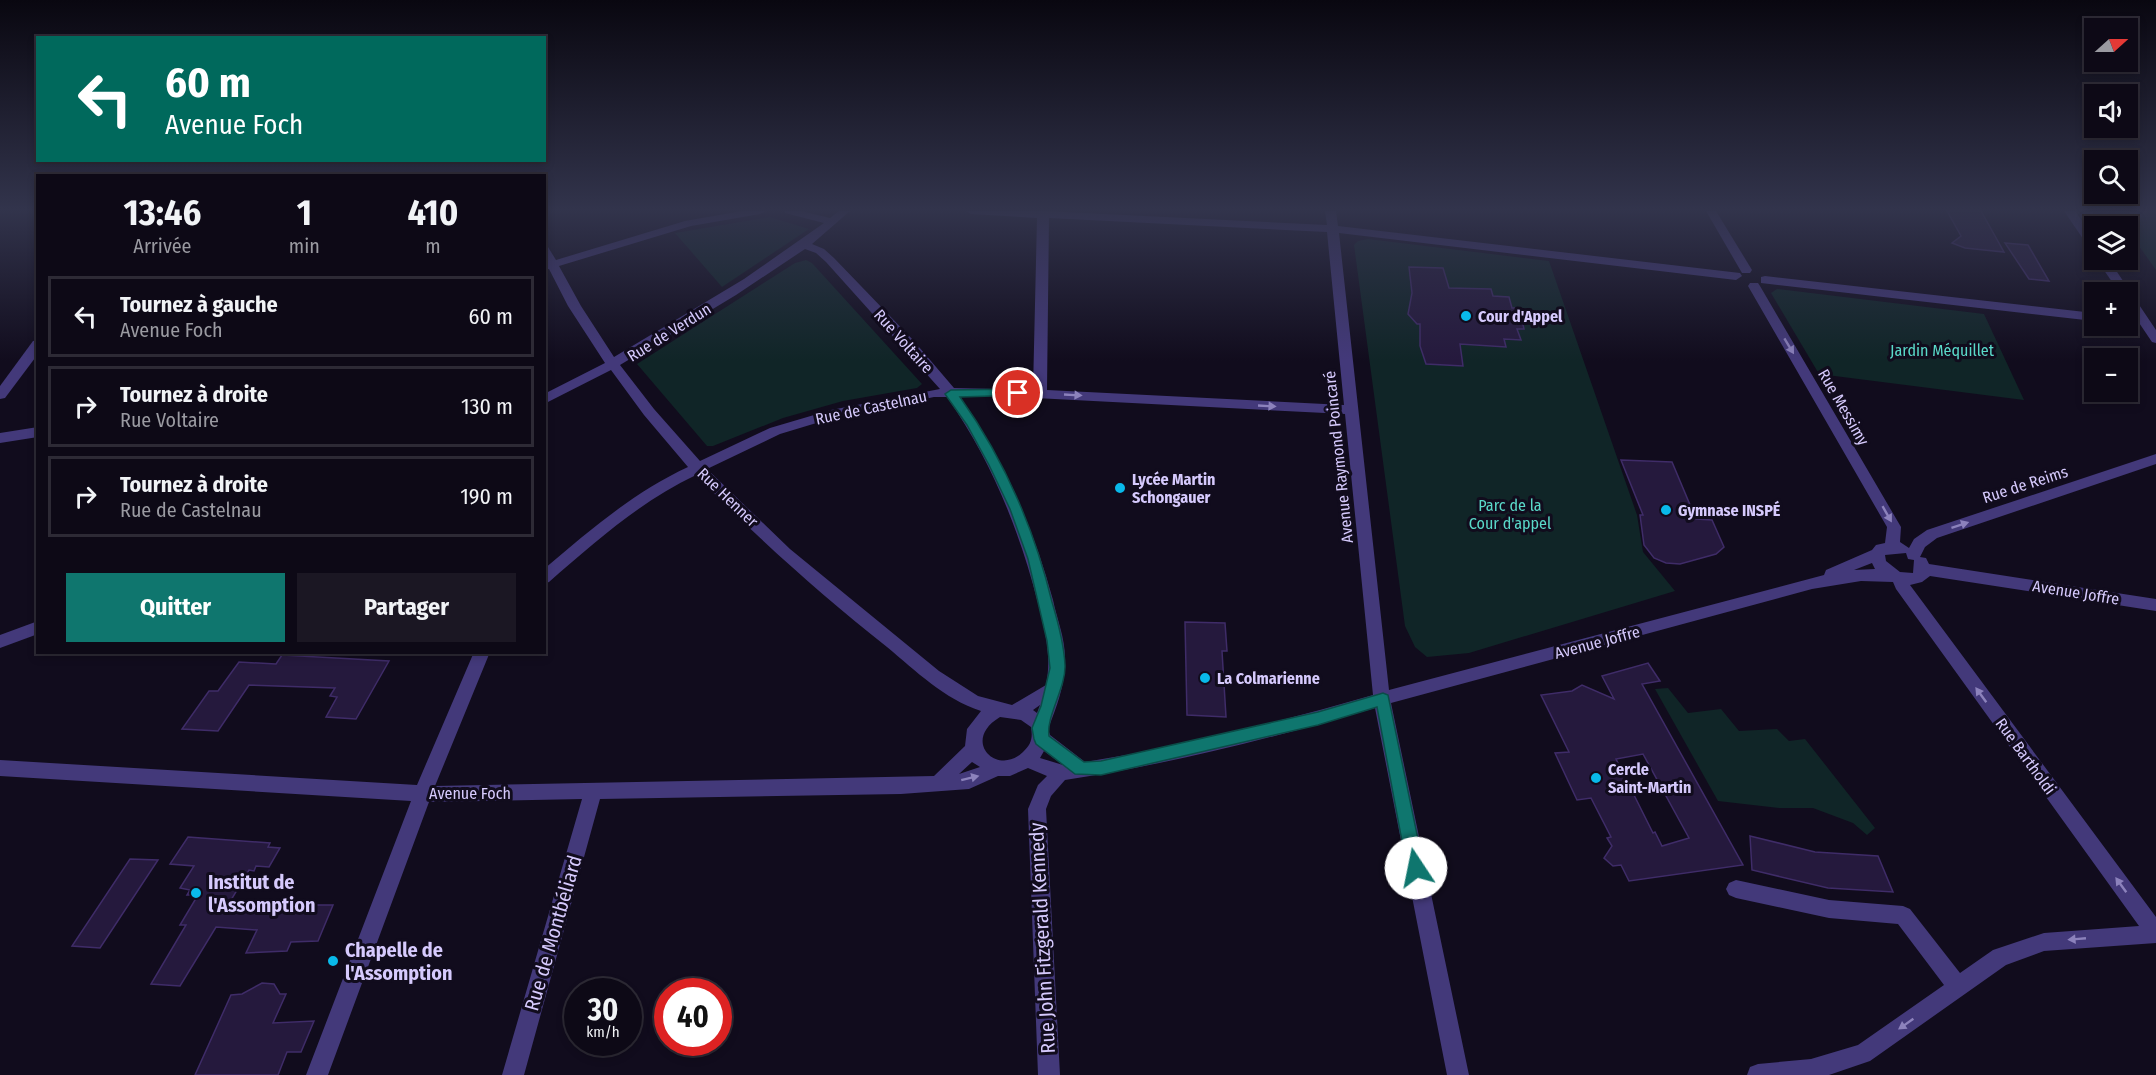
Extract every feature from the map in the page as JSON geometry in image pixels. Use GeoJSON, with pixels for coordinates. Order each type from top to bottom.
{"type":"FeatureCollection","features":[{"type":"Feature","properties":{"kind":"street","name":"Rue de Verdun"},"geometry":{"type":"LineString","coordinates":[[546,399],[613,366],[779,261]]}},
{"type":"Feature","properties":{"kind":"street","name":"Rue Voltaire"},"geometry":{"type":"LineString","coordinates":[[831,261],[951,394],[973,424],[1017,509],[1035,559],[1055,641],[1057,668],[1041,733]]}},
{"type":"Feature","properties":{"kind":"street"},"geometry":{"type":"LineString","coordinates":[[1040,393],[1042,261]]}},
{"type":"Feature","properties":{"kind":"street","name":"Avenue Raymond Poincaré"},"geometry":{"type":"LineString","coordinates":[[1336,261],[1383,699],[1458,1075]]}},
{"type":"Feature","properties":{"kind":"street"},"geometry":{"type":"LineString","coordinates":[[1634,261],[1741,273]]}},
{"type":"Feature","properties":{"kind":"street"},"geometry":{"type":"LineString","coordinates":[[1735,261],[1741,273],[1740,282],[2084,316]]}},
{"type":"Feature","properties":{"kind":"street","name":"Rue Henner"},"geometry":{"type":"LineString","coordinates":[[548,265],[613,366],[696,466],[754,524],[859,616],[965,698],[998,710]]}},
{"type":"Feature","properties":{"kind":"street","name":"Rue Messimy"},"geometry":{"type":"LineString","coordinates":[[1759,283],[1894,527],[1892,542],[1895,548]]}},
{"type":"Feature","properties":{"kind":"street"},"geometry":{"type":"LineString","coordinates":[[2138,310],[2153,331]]}},
{"type":"Feature","properties":{"kind":"street"},"geometry":{"type":"LineString","coordinates":[[2138,325],[2153,331]]}},
{"type":"Feature","properties":{"kind":"street"},"geometry":{"type":"LineString","coordinates":[[0,395],[36,347]]}},
{"type":"Feature","properties":{"kind":"street","name":"Rue de Castelnau"},"geometry":{"type":"LineString","coordinates":[[546,576],[607,524],[666,483],[696,466],[775,431],[831,414],[934,393],[1040,393],[1352,410]]}},
{"type":"Feature","properties":{"kind":"street"},"geometry":{"type":"LineString","coordinates":[[0,438],[36,432]]}},
{"type":"Feature","properties":{"kind":"street","name":"Rue de Reims"},"geometry":{"type":"LineString","coordinates":[[1913,555],[1919,543],[1932,534],[2156,459]]}},
{"type":"Feature","properties":{"kind":"street"},"geometry":{"type":"LineString","coordinates":[[1895,548],[1913,555],[1924,569],[1919,578],[1897,577]]}},
{"type":"Feature","properties":{"kind":"street","name":"Avenue Joffre"},"geometry":{"type":"LineString","coordinates":[[1812,583],[1877,554],[1881,549],[1895,548]]}},
{"type":"Feature","properties":{"kind":"street","name":"Rue Bartholdi"},"geometry":{"type":"LineString","coordinates":[[1877,554],[1878,563],[1897,577],[1907,595],[2156,933]]}},
{"type":"Feature","properties":{"kind":"street","name":"Avenue Joffre"},"geometry":{"type":"LineString","coordinates":[[1924,569],[2156,605]]}},
{"type":"Feature","properties":{"kind":"street","name":"Avenue Joffre"},"geometry":{"type":"LineString","coordinates":[[1383,699],[1812,583],[1861,575],[1897,577]]}},
{"type":"Feature","properties":{"kind":"street"},"geometry":{"type":"LineString","coordinates":[[0,642],[36,628]]}},
{"type":"Feature","properties":{"kind":"street"},"geometry":{"type":"LineString","coordinates":[[317,1075],[423,793],[481,654]]}},
{"type":"Feature","properties":{"kind":"street"},"geometry":{"type":"LineString","coordinates":[[1018,710],[1051,690]]}},
{"type":"Feature","properties":{"kind":"street"},"geometry":{"type":"LineString","coordinates":[[965,698],[976,725]]}},
{"type":"Feature","properties":{"kind":"street"},"geometry":{"type":"LineString","coordinates":[[1029,761],[1060,773],[1146,760],[1318,718],[1383,699]]}},
{"type":"Feature","properties":{"kind":"street"},"geometry":{"type":"LineString","coordinates":[[1041,733],[1038,751],[1029,761],[1014,767],[998,767],[983,761],[974,749],[972,737],[976,725],[985,716],[998,710],[1018,710],[1031,716],[1041,733],[1081,769]]}},
{"type":"Feature","properties":{"kind":"street"},"geometry":{"type":"LineString","coordinates":[[940,781],[974,749]]}},
{"type":"Feature","properties":{"kind":"street","name":"Avenue Foch"},"geometry":{"type":"LineString","coordinates":[[0,768],[446,795],[901,786],[940,781],[969,781],[998,767]]}},
{"type":"Feature","properties":{"kind":"street","name":"Rue John Fitzgerald Kennedy"},"geometry":{"type":"LineString","coordinates":[[1049,1075],[1037,809],[1044,791],[1060,773]]}},
{"type":"Feature","properties":{"kind":"street","name":"Rue de Montbéliard"},"geometry":{"type":"LineString","coordinates":[[513,1075],[593,791]]}},
{"type":"Feature","properties":{"kind":"street"},"geometry":{"type":"LineString","coordinates":[[1736,889],[1829,909],[1903,915],[1958,987]]}},
{"type":"Feature","properties":{"kind":"street"},"geometry":{"type":"LineString","coordinates":[[1758,1075],[1811,1070],[1863,1054],[2000,957],[2044,942],[2156,933]]}},
{"type":"Feature","properties":{"kind":"green space"},"geometry":{"type":"Polygon","coordinates":[[[700,261],[761,261],[722,287],[700,261]]]}},
{"type":"Feature","properties":{"kind":"green space"},"geometry":{"type":"Polygon","coordinates":[[[808,261],[812,263],[922,384],[917,388],[843,401],[783,418],[713,446],[707,446],[637,364],[795,263],[808,261]]]}},
{"type":"Feature","properties":{"kind":"green space","name":"Parc de la Cour d'appel"},"geometry":{"type":"Polygon","coordinates":[[[1356,261],[1549,261],[1637,515],[1643,552],[1675,591],[1469,653],[1427,657],[1415,647],[1405,626],[1356,261]]]}},
{"type":"Feature","properties":{"kind":"green space"},"geometry":{"type":"Polygon","coordinates":[[[2150,261],[2156,261],[2156,270],[2150,261]]]}},
{"type":"Feature","properties":{"kind":"green space","name":"Jardin Méquillet"},"geometry":{"type":"Polygon","coordinates":[[[1777,289],[1984,314],[2024,400],[1819,374],[1771,293],[1777,289]]]}},
{"type":"Feature","properties":{"kind":"green space"},"geometry":{"type":"Polygon","coordinates":[[[1668,688],[1688,713],[1721,709],[1739,731],[1777,729],[1789,741],[1805,739],[1875,828],[1867,835],[1853,823],[1813,808],[1779,808],[1718,801],[1655,689],[1668,688]]]}},
{"type":"Feature","properties":{"kind":"building"},"geometry":{"type":"Polygon","coordinates":[[[2017,261],[2037,261],[2049,281],[2029,279],[2017,261]]]}},
{"type":"Feature","properties":{"kind":"building","name":"Cour d'Appel"},"geometry":{"type":"Polygon","coordinates":[[[1409,267],[1443,268],[1449,288],[1491,289],[1493,296],[1509,297],[1512,308],[1519,308],[1524,329],[1517,329],[1521,340],[1504,339],[1506,347],[1460,344],[1463,366],[1426,364],[1420,346],[1420,324],[1417,324],[1408,314],[1412,293],[1409,267]]]}},
{"type":"Feature","properties":{"kind":"building","name":"Gymnase INSPÉ"},"geometry":{"type":"Polygon","coordinates":[[[1621,460],[1672,462],[1696,519],[1712,520],[1724,547],[1716,554],[1680,564],[1666,563],[1654,558],[1644,545],[1640,515],[1643,515],[1621,460]]]}},
{"type":"Feature","properties":{"kind":"building","name":"La Colmarienne"},"geometry":{"type":"Polygon","coordinates":[[[1185,622],[1225,623],[1227,651],[1222,651],[1226,717],[1187,715],[1185,622]]]}},
{"type":"Feature","properties":{"kind":"building"},"geometry":{"type":"Polygon","coordinates":[[[282,655],[389,661],[356,719],[326,717],[337,697],[330,696],[335,688],[249,685],[218,731],[182,729],[209,691],[218,691],[239,662],[276,664],[282,655]]]}},
{"type":"Feature","properties":{"kind":"building"},"geometry":{"type":"Polygon","coordinates":[[[1648,663],[1660,681],[1642,684],[1743,865],[1629,881],[1621,865],[1613,866],[1604,858],[1612,846],[1607,838],[1611,837],[1591,798],[1577,800],[1555,753],[1569,752],[1541,695],[1572,691],[1582,685],[1614,699],[1602,676],[1648,663]],[[1643,754],[1616,759],[1653,833],[1655,832],[1662,846],[1689,838],[1643,754]]]}},
{"type":"Feature","properties":{"kind":"building"},"geometry":{"type":"Polygon","coordinates":[[[1750,836],[1815,852],[1878,856],[1893,892],[1828,888],[1752,870],[1750,836]]]}},
{"type":"Feature","properties":{"kind":"building"},"geometry":{"type":"Polygon","coordinates":[[[188,837],[270,843],[268,847],[280,848],[269,867],[256,866],[254,871],[249,870],[225,910],[265,914],[272,900],[310,900],[308,905],[333,905],[318,941],[291,942],[287,951],[246,953],[257,930],[216,927],[180,986],[151,984],[186,925],[180,925],[198,895],[187,895],[190,890],[180,888],[194,866],[170,864],[188,837]]]}},
{"type":"Feature","properties":{"kind":"building"},"geometry":{"type":"Polygon","coordinates":[[[130,859],[158,860],[100,948],[72,946],[130,859]]]}},
{"type":"Feature","properties":{"kind":"building"},"geometry":{"type":"Polygon","coordinates":[[[262,983],[274,984],[280,994],[286,994],[273,1023],[314,1021],[301,1052],[287,1052],[278,1075],[195,1075],[231,995],[242,994],[262,983]]]}},
{"type":"Feature","properties":{"kind":"place","name":"Cour d'Appel"},"geometry":{"type":"Point","coordinates":[1466,316]}},
{"type":"Feature","properties":{"kind":"place","name":"Lycée Martin Schongauer"},"geometry":{"type":"Point","coordinates":[1120,488]}},
{"type":"Feature","properties":{"kind":"place","name":"Gymnase INSPÉ"},"geometry":{"type":"Point","coordinates":[1666,510]}},
{"type":"Feature","properties":{"kind":"place","name":"La Colmarienne"},"geometry":{"type":"Point","coordinates":[1205,678]}},
{"type":"Feature","properties":{"kind":"place","name":"Cercle Saint-Martin"},"geometry":{"type":"Point","coordinates":[1596,778]}},
{"type":"Feature","properties":{"kind":"place","name":"Institut de l'Assomption"},"geometry":{"type":"Point","coordinates":[196,893]}},
{"type":"Feature","properties":{"kind":"place","name":"Chapelle de l'Assomption"},"geometry":{"type":"Point","coordinates":[333,961]}},
{"type":"Feature","properties":{"kind":"route"},"geometry":{"type":"LineString","coordinates":[[1018,393],[951,394],[973,424],[995,465],[1017,509],[1035,559],[1055,641],[1057,668],[1049,706],[1040,728],[1042,739],[1061,756],[1081,769],[1101,768],[1146,760],[1318,718],[1383,699],[1387,731],[1416,868]]}}]}
